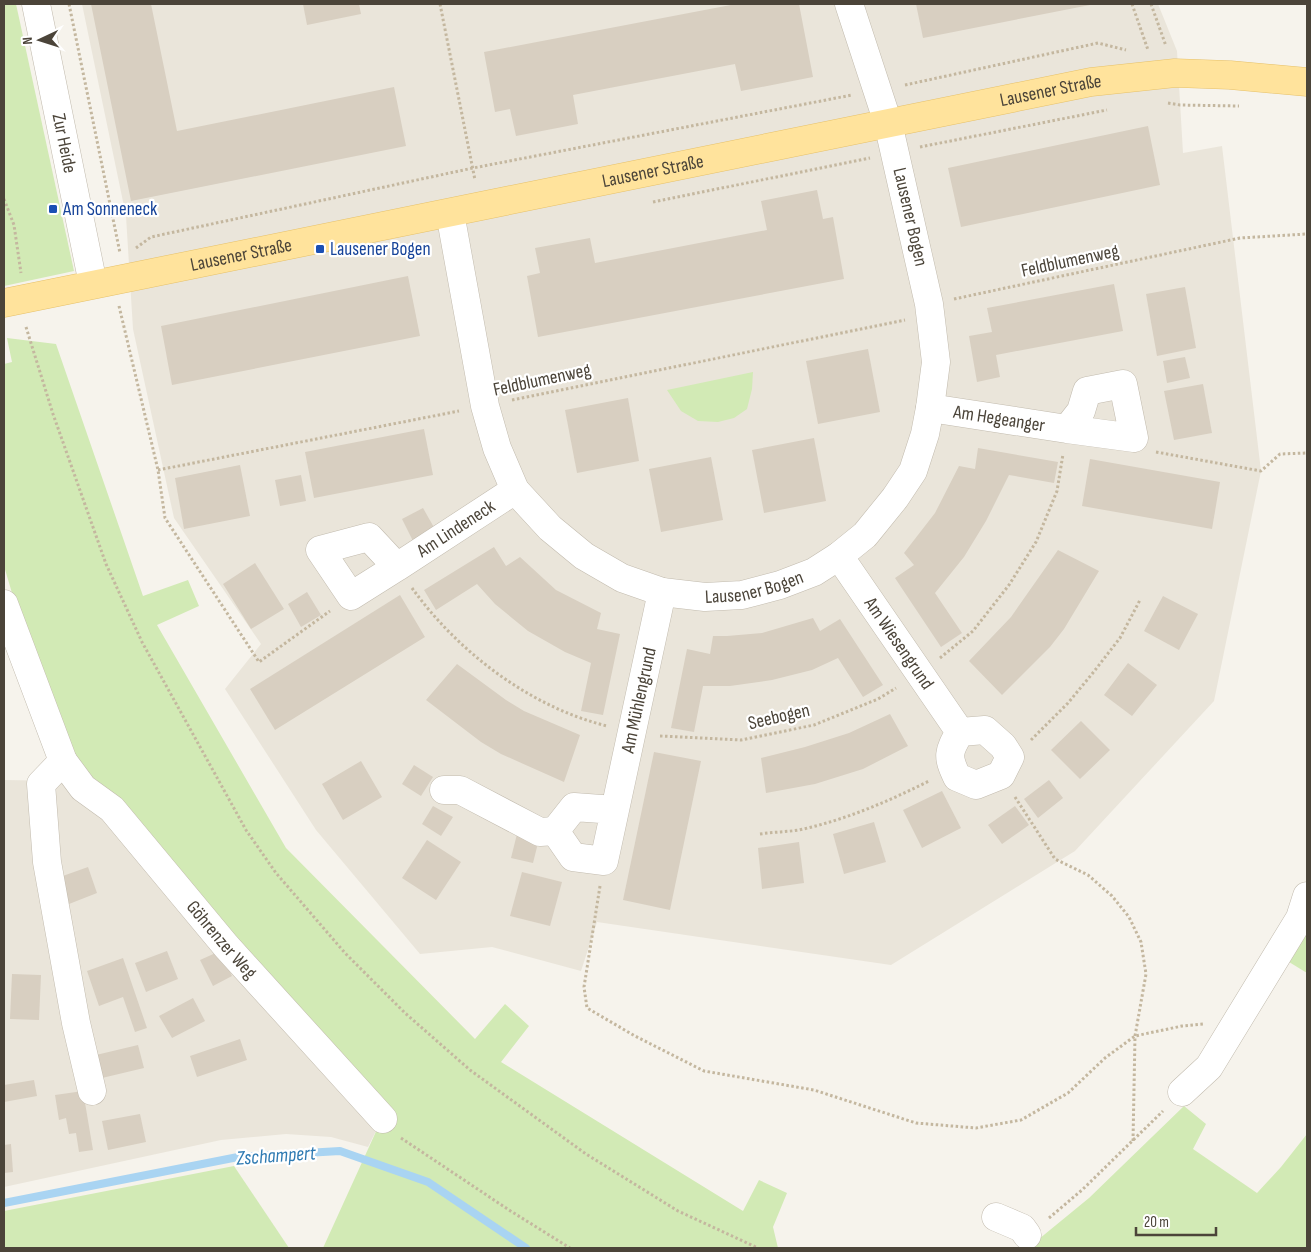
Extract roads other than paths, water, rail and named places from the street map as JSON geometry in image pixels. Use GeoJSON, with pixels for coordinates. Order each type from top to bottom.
{"type":"FeatureCollection","features":[{"type":"Feature","properties":{"kind":"main road","name":"Lausener Straße"},"geometry":{"type":"LineString","coordinates":[[14,301],[93,284],[121,269],[450,213],[1091,82],[1175,73],[1230,75],[1307,82]]}},
{"type":"Feature","properties":{"kind":"street","name":"Zur Heide"},"geometry":{"type":"LineString","coordinates":[[36,4],[93,284]]}},
{"type":"Feature","properties":{"kind":"street"},"geometry":{"type":"LineString","coordinates":[[848,4],[888,123]]}},
{"type":"Feature","properties":{"kind":"street","name":"Lausener Bogen"},"geometry":{"type":"LineString","coordinates":[[450,213],[485,406],[497,448],[515,490],[550,528],[584,556],[622,578],[662,592],[705,597],[742,595],[780,585],[814,572],[865,535],[895,498],[913,471],[925,434],[936,362],[930,309],[888,123]]}},
{"type":"Feature","properties":{"kind":"street","name":"Am Hegeanger"},"geometry":{"type":"LineString","coordinates":[[930,408],[1067,429],[1134,438],[1123,384],[1087,391],[1082,411],[1067,429]]}},
{"type":"Feature","properties":{"kind":"street","name":"Am Lindeneck"},"geometry":{"type":"LineString","coordinates":[[397,567],[369,537],[320,550],[351,596],[397,567],[515,490]]}},
{"type":"Feature","properties":{"kind":"street","name":"Am Wiesengrund"},"geometry":{"type":"LineString","coordinates":[[838,556],[960,732]]}},
{"type":"Feature","properties":{"kind":"street","name":"Am Mühlengrund"},"geometry":{"type":"LineString","coordinates":[[555,831],[573,857],[604,861],[662,592]]}},
{"type":"Feature","properties":{"kind":"street","name":"Göhrenzer Weg"},"geometry":{"type":"LineString","coordinates":[[4,604],[63,761],[82,788],[112,809],[226,946],[382,1119]]}},
{"type":"Feature","properties":{"kind":"street"},"geometry":{"type":"LineString","coordinates":[[985,730],[1003,746],[1005,766],[976,785],[957,777],[949,762],[951,747],[960,732],[985,730]]}},
{"type":"Feature","properties":{"kind":"street"},"geometry":{"type":"LineString","coordinates":[[63,761],[41,784],[47,862],[76,1023],[92,1091]]}},
{"type":"Feature","properties":{"kind":"street"},"geometry":{"type":"LineString","coordinates":[[444,790],[460,790],[540,832],[555,831],[574,808],[615,810]]}},
{"type":"Feature","properties":{"kind":"street"},"geometry":{"type":"LineString","coordinates":[[1182,1092],[1208,1067],[1300,918],[1307,896]]}},
{"type":"Feature","properties":{"kind":"street"},"geometry":{"type":"LineString","coordinates":[[996,1217],[1022,1228],[1027,1236]]}},
{"type":"Feature","properties":{"kind":"waterway","name":"Zschampert"},"geometry":{"type":"LineString","coordinates":[[4,1203],[238,1157],[340,1151],[428,1182],[526,1248]]}},
{"type":"Feature","properties":{"kind":"place","name":"Am Sonneneck"},"geometry":{"type":"Point","coordinates":[53,209]}},
{"type":"Feature","properties":{"kind":"place","name":"Lausener Bogen"},"geometry":{"type":"Point","coordinates":[320,249]}}]}
